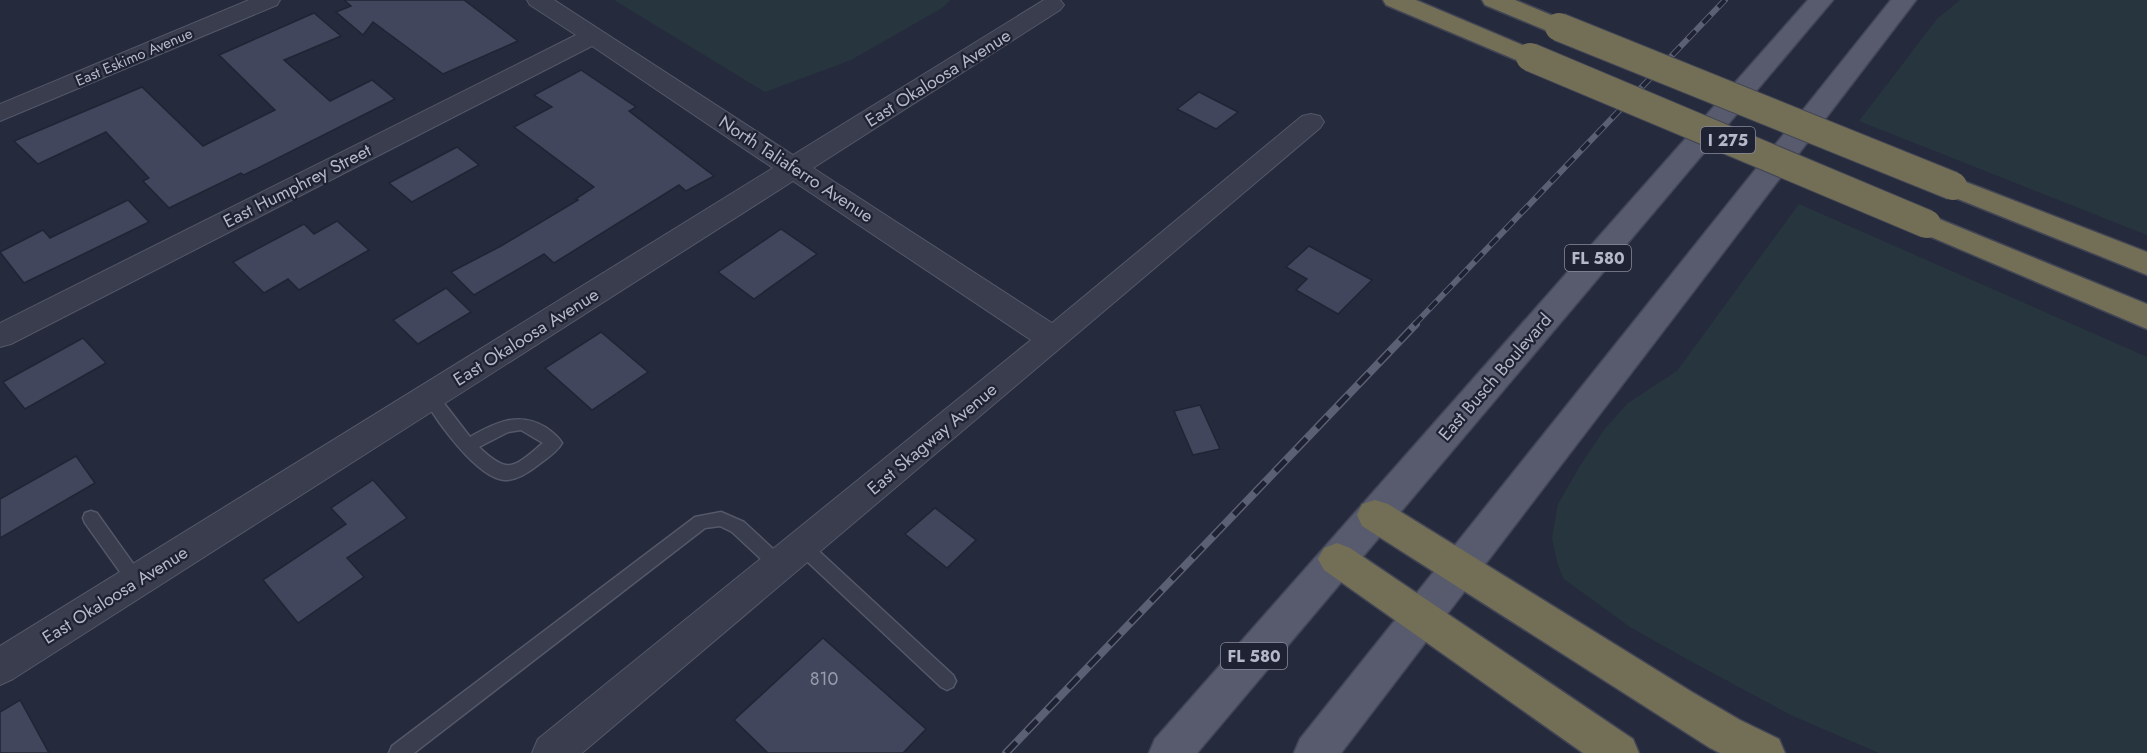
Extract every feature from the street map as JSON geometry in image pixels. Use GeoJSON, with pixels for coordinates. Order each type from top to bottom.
{"type":"FeatureCollection","features":[{"type":"Feature","properties":{"kind":"highway","name":"I 275"},"geometry":{"type":"LineString","coordinates":[[1395,0],[2147,317]]}},
{"type":"Feature","properties":{"kind":"highway","name":"I 275"},"geometry":{"type":"LineString","coordinates":[[1494,0],[2147,264]]}},
{"type":"Feature","properties":{"kind":"highway"},"geometry":{"type":"LineString","coordinates":[[1375,515],[1678,706],[1725,734],[1764,753]]}},
{"type":"Feature","properties":{"kind":"highway"},"geometry":{"type":"LineString","coordinates":[[1337,559],[1618,753]]}},
{"type":"Feature","properties":{"kind":"main road","name":"East Busch Boulevard"},"geometry":{"type":"LineString","coordinates":[[1170,753],[1821,0]]}},
{"type":"Feature","properties":{"kind":"main road"},"geometry":{"type":"LineString","coordinates":[[1315,753],[1904,0]]}},
{"type":"Feature","properties":{"kind":"street","name":"East Eskimo Avenue"},"geometry":{"type":"LineString","coordinates":[[0,113],[268,0]]}},
{"type":"Feature","properties":{"kind":"street","name":"North Taliaferro Avenue"},"geometry":{"type":"LineString","coordinates":[[538,0],[1053,339]]}},
{"type":"Feature","properties":{"kind":"street","name":"East Okaloosa Avenue"},"geometry":{"type":"LineString","coordinates":[[0,667],[1052,5]]}},
{"type":"Feature","properties":{"kind":"street","name":"East Humphrey Street"},"geometry":{"type":"LineString","coordinates":[[0,336],[593,36]]}},
{"type":"Feature","properties":{"kind":"street","name":"East Skagway Avenue"},"geometry":{"type":"LineString","coordinates":[[552,753],[1053,339],[1311,122]]}},
{"type":"Feature","properties":{"kind":"lane"},"geometry":{"type":"LineString","coordinates":[[431,397],[444,417],[489,468],[504,474],[524,467],[554,442],[545,434],[523,422],[512,423],[469,445]]}},
{"type":"Feature","properties":{"kind":"lane"},"geometry":{"type":"LineString","coordinates":[[91,518],[136,581]]}},
{"type":"Feature","properties":{"kind":"lane"},"geometry":{"type":"LineString","coordinates":[[399,753],[701,522],[721,519],[791,556],[946,681]]}},
{"type":"Feature","properties":{"kind":"shaded area"},"geometry":{"type":"Polygon","coordinates":[[[614,0],[950,0],[942,8],[851,60],[765,92],[614,0]]]}},
{"type":"Feature","properties":{"kind":"shaded area"},"geometry":{"type":"Polygon","coordinates":[[[1960,0],[2147,0],[2147,235],[1859,121],[1937,19],[1960,0]]]}},
{"type":"Feature","properties":{"kind":"shaded area"},"geometry":{"type":"Polygon","coordinates":[[[1799,204],[2147,357],[2147,753],[1879,753],[1793,716],[1694,663],[1630,627],[1564,579],[1558,565],[1552,538],[1558,504],[1580,466],[1604,430],[1628,403],[1677,371],[1799,204]]]}},
{"type":"Feature","properties":{"kind":"building"},"geometry":{"type":"Polygon","coordinates":[[[344,0],[464,0],[518,41],[443,74],[373,22],[363,35],[336,12],[351,6],[344,0]]]}},
{"type":"Feature","properties":{"kind":"building"},"geometry":{"type":"Polygon","coordinates":[[[314,13],[341,36],[284,60],[330,101],[372,80],[395,99],[244,175],[241,173],[169,208],[143,181],[149,178],[106,132],[38,164],[14,141],[142,87],[203,146],[275,110],[219,55],[314,13]]]}},
{"type":"Feature","properties":{"kind":"building"},"geometry":{"type":"Polygon","coordinates":[[[581,70],[636,107],[629,111],[714,176],[686,191],[679,185],[554,263],[544,254],[474,295],[451,272],[501,246],[578,200],[576,199],[594,187],[514,127],[552,107],[534,95],[581,70]]]}},
{"type":"Feature","properties":{"kind":"building"},"geometry":{"type":"Polygon","coordinates":[[[1199,92],[1238,112],[1216,129],[1177,109],[1199,92]]]}},
{"type":"Feature","properties":{"kind":"building"},"geometry":{"type":"Polygon","coordinates":[[[457,147],[479,165],[412,202],[389,183],[457,147]]]}},
{"type":"Feature","properties":{"kind":"building"},"geometry":{"type":"Polygon","coordinates":[[[128,200],[149,222],[24,283],[0,252],[43,230],[50,238],[128,200]]]}},
{"type":"Feature","properties":{"kind":"building"},"geometry":{"type":"Polygon","coordinates":[[[337,221],[369,250],[299,290],[288,279],[264,293],[233,262],[304,224],[314,234],[337,221]]]}},
{"type":"Feature","properties":{"kind":"building"},"geometry":{"type":"Polygon","coordinates":[[[781,229],[817,254],[754,299],[718,272],[781,229]]]}},
{"type":"Feature","properties":{"kind":"building"},"geometry":{"type":"Polygon","coordinates":[[[1309,246],[1372,280],[1338,314],[1296,290],[1307,279],[1286,267],[1309,246]]]}},
{"type":"Feature","properties":{"kind":"building"},"geometry":{"type":"Polygon","coordinates":[[[446,288],[471,312],[418,344],[393,320],[446,288]]]}},
{"type":"Feature","properties":{"kind":"building"},"geometry":{"type":"Polygon","coordinates":[[[601,332],[648,372],[592,410],[545,368],[601,332]]]}},
{"type":"Feature","properties":{"kind":"building"},"geometry":{"type":"Polygon","coordinates":[[[83,338],[106,363],[25,409],[3,382],[83,338]]]}},
{"type":"Feature","properties":{"kind":"building"},"geometry":{"type":"Polygon","coordinates":[[[1200,405],[1220,449],[1193,455],[1174,411],[1200,405]]]}},
{"type":"Feature","properties":{"kind":"building"},"geometry":{"type":"Polygon","coordinates":[[[76,456],[95,483],[0,538],[0,499],[76,456]]]}},
{"type":"Feature","properties":{"kind":"building"},"geometry":{"type":"Polygon","coordinates":[[[373,480],[407,518],[347,558],[364,577],[298,623],[263,580],[346,524],[331,508],[373,480]]]}},
{"type":"Feature","properties":{"kind":"building"},"geometry":{"type":"Polygon","coordinates":[[[935,508],[976,540],[947,568],[905,534],[935,508]]]}},
{"type":"Feature","properties":{"kind":"building"},"geometry":{"type":"Polygon","coordinates":[[[823,638],[926,729],[903,753],[768,753],[734,720],[823,638]]]}},
{"type":"Feature","properties":{"kind":"building"},"geometry":{"type":"Polygon","coordinates":[[[20,700],[49,753],[0,753],[0,712],[20,700]]]}},
{"type":"Feature","properties":{"kind":"railway"},"geometry":{"type":"LineString","coordinates":[[1414,325],[1725,0]]}},
{"type":"Feature","properties":{"kind":"railway"},"geometry":{"type":"LineString","coordinates":[[1006,753],[1416,324]]}}]}
